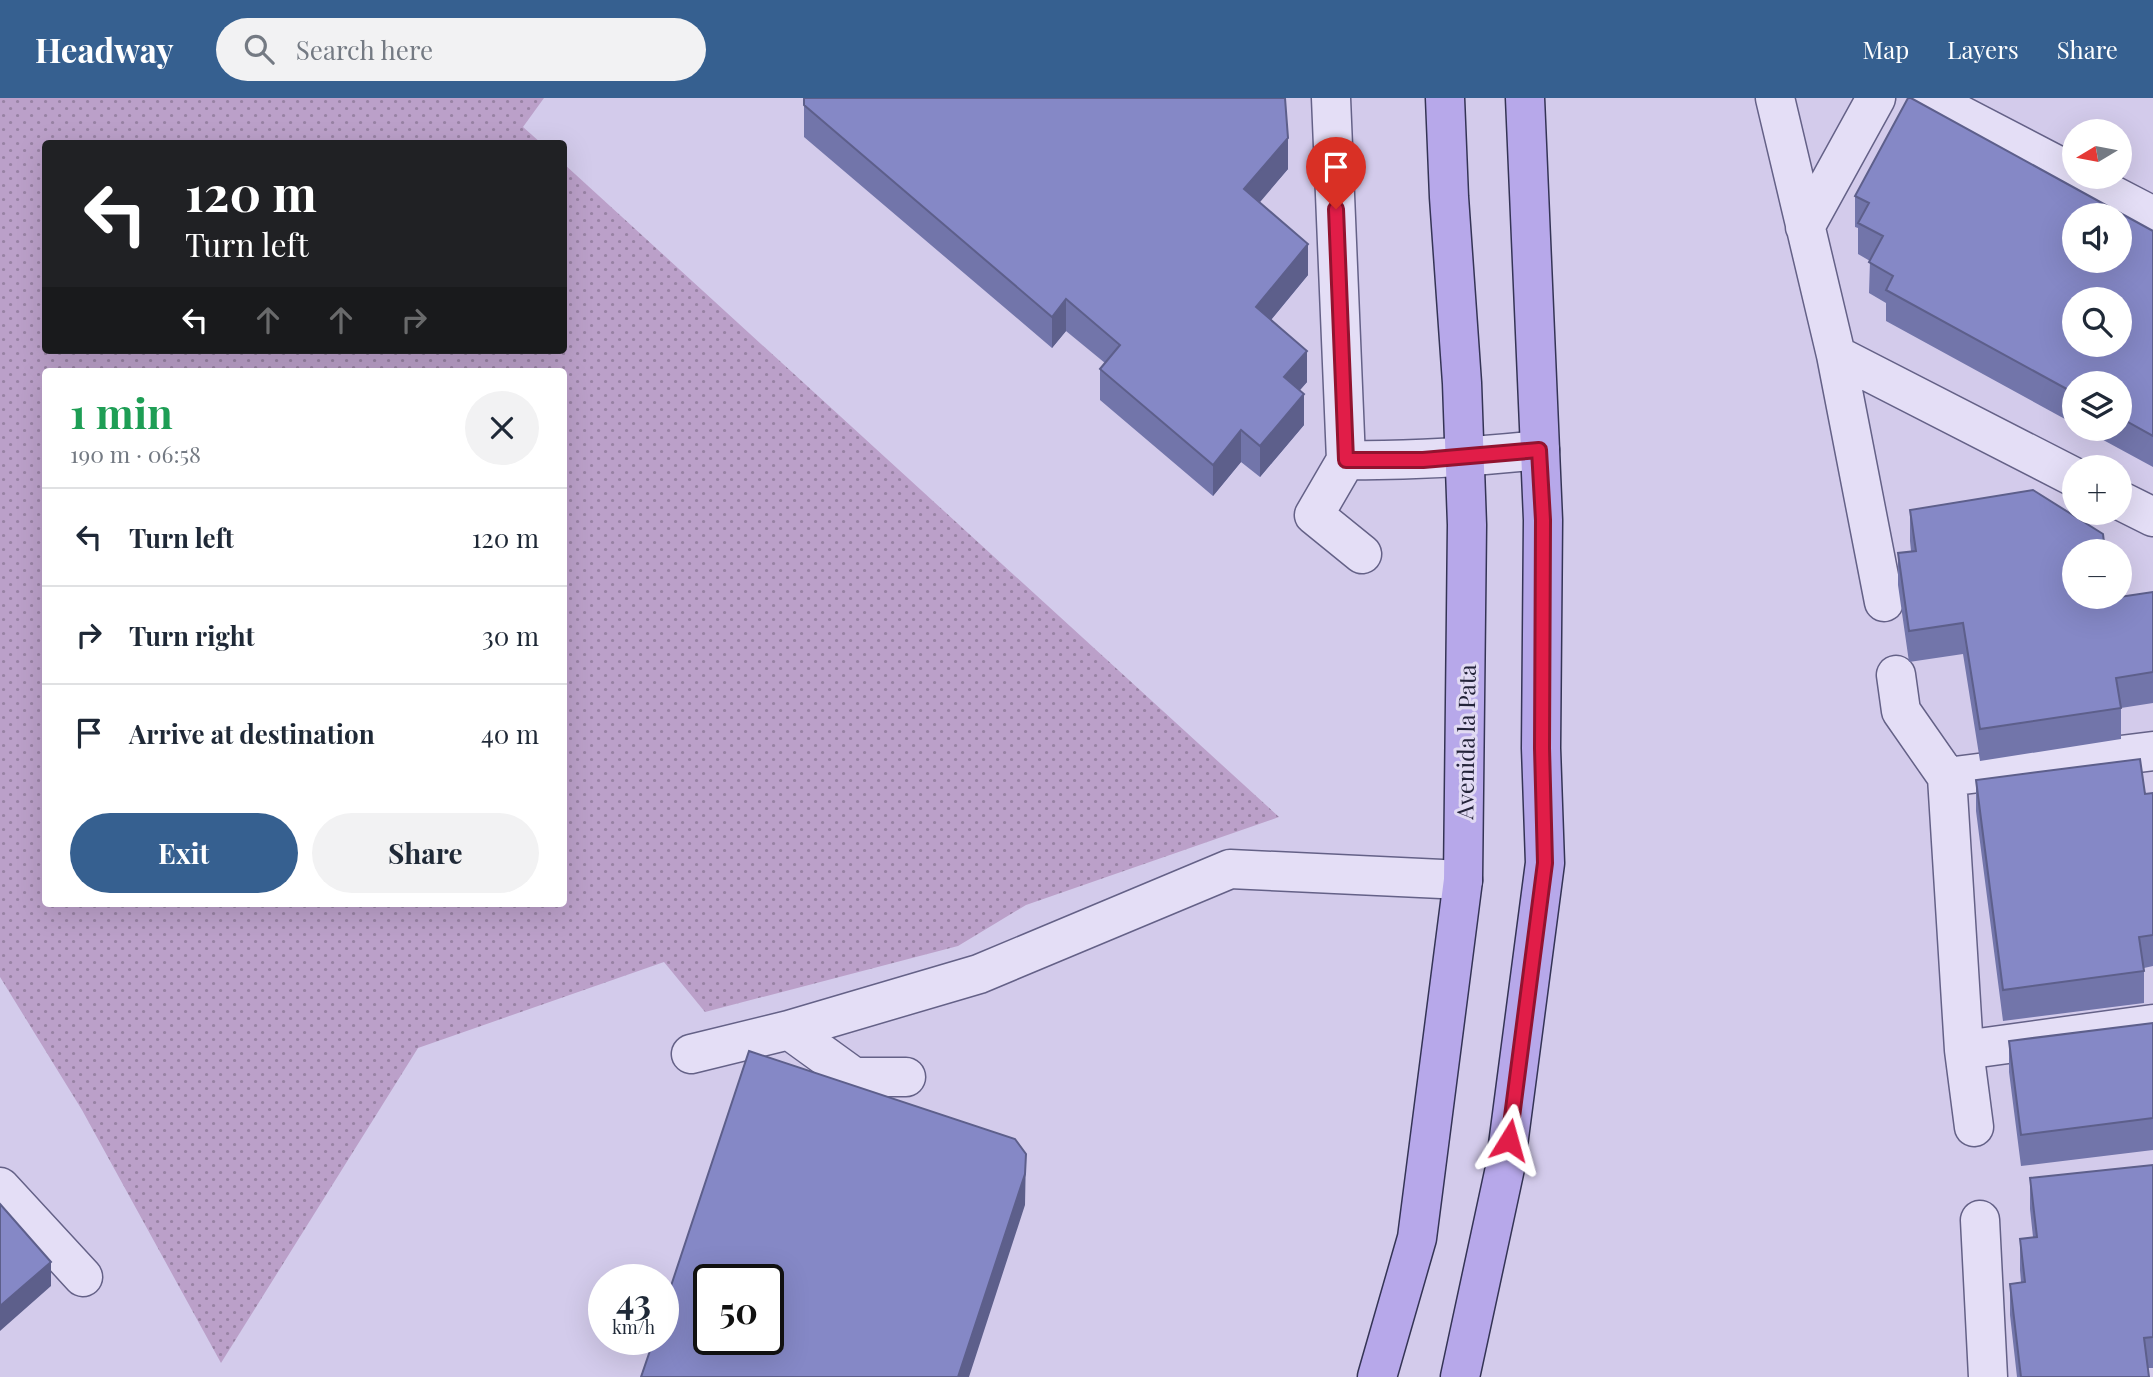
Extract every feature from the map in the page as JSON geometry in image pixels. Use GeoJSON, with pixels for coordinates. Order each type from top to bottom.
{"type":"FeatureCollection","features":[{"type":"Feature","properties":{"kind":"main road","name":"Avenida la Pata"},"geometry":{"type":"LineString","coordinates":[[1377,1377],[1417,1238],[1463,880],[1467,525],[1445,98]]}},
{"type":"Feature","properties":{"kind":"main road"},"geometry":{"type":"LineString","coordinates":[[1460,1377],[1505,1168],[1545,863],[1542,748],[1543,520],[1525,98]]}},
{"type":"Feature","properties":{"kind":"lane"},"geometry":{"type":"LineString","coordinates":[[1331,98],[1346,460],[1314,514],[1362,554]]}},
{"type":"Feature","properties":{"kind":"lane"},"geometry":{"type":"LineString","coordinates":[[1775,98],[1836,355],[1884,602]]}},
{"type":"Feature","properties":{"kind":"lane"},"geometry":{"type":"LineString","coordinates":[[1805,227],[1876,98]]}},
{"type":"Feature","properties":{"kind":"lane"},"geometry":{"type":"LineString","coordinates":[[1928,98],[2062,169]]}},
{"type":"Feature","properties":{"kind":"lane"},"geometry":{"type":"LineString","coordinates":[[2101,189],[2153,216]]}},
{"type":"Feature","properties":{"kind":"lane"},"geometry":{"type":"LineString","coordinates":[[1836,355],[2062,471]]}},
{"type":"Feature","properties":{"kind":"lane"},"geometry":{"type":"LineString","coordinates":[[1346,460],[1465,458],[1539,450]]}},
{"type":"Feature","properties":{"kind":"lane"},"geometry":{"type":"LineString","coordinates":[[2132,506],[2153,517]]}},
{"type":"Feature","properties":{"kind":"lane"},"geometry":{"type":"LineString","coordinates":[[1896,675],[1901,711],[1947,777],[1964,1050],[1974,1127]]}},
{"type":"Feature","properties":{"kind":"lane"},"geometry":{"type":"LineString","coordinates":[[1947,777],[2153,751]]}},
{"type":"Feature","properties":{"kind":"lane"},"geometry":{"type":"LineString","coordinates":[[691,1054],[789,1030],[979,974],[1230,869],[1463,880]]}},
{"type":"Feature","properties":{"kind":"lane"},"geometry":{"type":"LineString","coordinates":[[1964,1050],[2153,1024]]}},
{"type":"Feature","properties":{"kind":"lane"},"geometry":{"type":"LineString","coordinates":[[789,1030],[854,1077],[906,1077]]}},
{"type":"Feature","properties":{"kind":"lane"},"geometry":{"type":"LineString","coordinates":[[0,1187],[83,1277]]}},
{"type":"Feature","properties":{"kind":"lane"},"geometry":{"type":"LineString","coordinates":[[1980,1220],[1988,1377]]}},
{"type":"Feature","properties":{"kind":"shaded area"},"geometry":{"type":"Polygon","coordinates":[[[0,98],[544,98],[523,127],[538,140],[42,140],[42,354],[567,354],[567,167],[1279,817],[1026,905],[958,946],[705,1012],[664,962],[418,1048],[221,1363],[82,1110],[0,977],[0,98]]]}},
{"type":"Feature","properties":{"kind":"building"},"geometry":{"type":"Polygon","coordinates":[[[804,98],[1285,98],[1288,138],[1244,189],[1308,244],[1256,307],[1307,351],[1284,377],[1304,394],[1260,446],[1241,430],[1213,465],[1100,369],[1120,345],[1066,299],[1052,317],[804,105],[804,98]]]}},
{"type":"Feature","properties":{"kind":"building"},"geometry":{"type":"Polygon","coordinates":[[[1908,98],[1911,98],[2062,181],[2062,189],[2077,189],[2102,203],[2062,203],[2062,273],[2132,273],[2132,219],[2153,231],[2153,436],[2132,424],[2132,371],[2062,371],[2062,386],[1886,290],[1893,276],[1869,262],[1883,236],[1858,223],[1869,203],[1855,196],[1908,98]]]}},
{"type":"Feature","properties":{"kind":"building"},"geometry":{"type":"Polygon","coordinates":[[[2033,490],[2062,508],[2062,525],[2089,525],[2103,534],[2104,539],[2062,539],[2062,609],[2132,609],[2132,595],[2153,592],[2153,672],[2116,678],[2121,708],[1980,729],[1963,623],[1909,631],[1898,553],[1916,551],[1910,510],[2033,490]]]}},
{"type":"Feature","properties":{"kind":"building"},"geometry":{"type":"Polygon","coordinates":[[[2140,759],[2145,794],[2153,793],[2153,935],[2139,937],[2144,971],[2003,990],[1976,780],[2140,759]]]}},
{"type":"Feature","properties":{"kind":"building"},"geometry":{"type":"Polygon","coordinates":[[[2153,1023],[2153,1118],[2021,1135],[2009,1041],[2153,1023]]]}},
{"type":"Feature","properties":{"kind":"building"},"geometry":{"type":"Polygon","coordinates":[[[749,1051],[1015,1139],[1026,1154],[1025,1174],[958,1377],[641,1377],[649,1355],[679,1355],[678,1264],[749,1051]]]}},
{"type":"Feature","properties":{"kind":"building"},"geometry":{"type":"Polygon","coordinates":[[[2153,1165],[2153,1337],[2144,1338],[2149,1377],[2021,1377],[2010,1284],[2025,1282],[2020,1239],[2037,1237],[2030,1178],[2153,1165]]]}},
{"type":"Feature","properties":{"kind":"building"},"geometry":{"type":"Polygon","coordinates":[[[0,1204],[51,1262],[0,1306],[0,1204]]]}},
{"type":"Feature","properties":{"kind":"route"},"geometry":{"type":"LineString","coordinates":[[1336,209],[1346,460],[1465,458],[1539,450],[1543,520],[1542,748],[1545,863],[1509,1140]]}}]}
